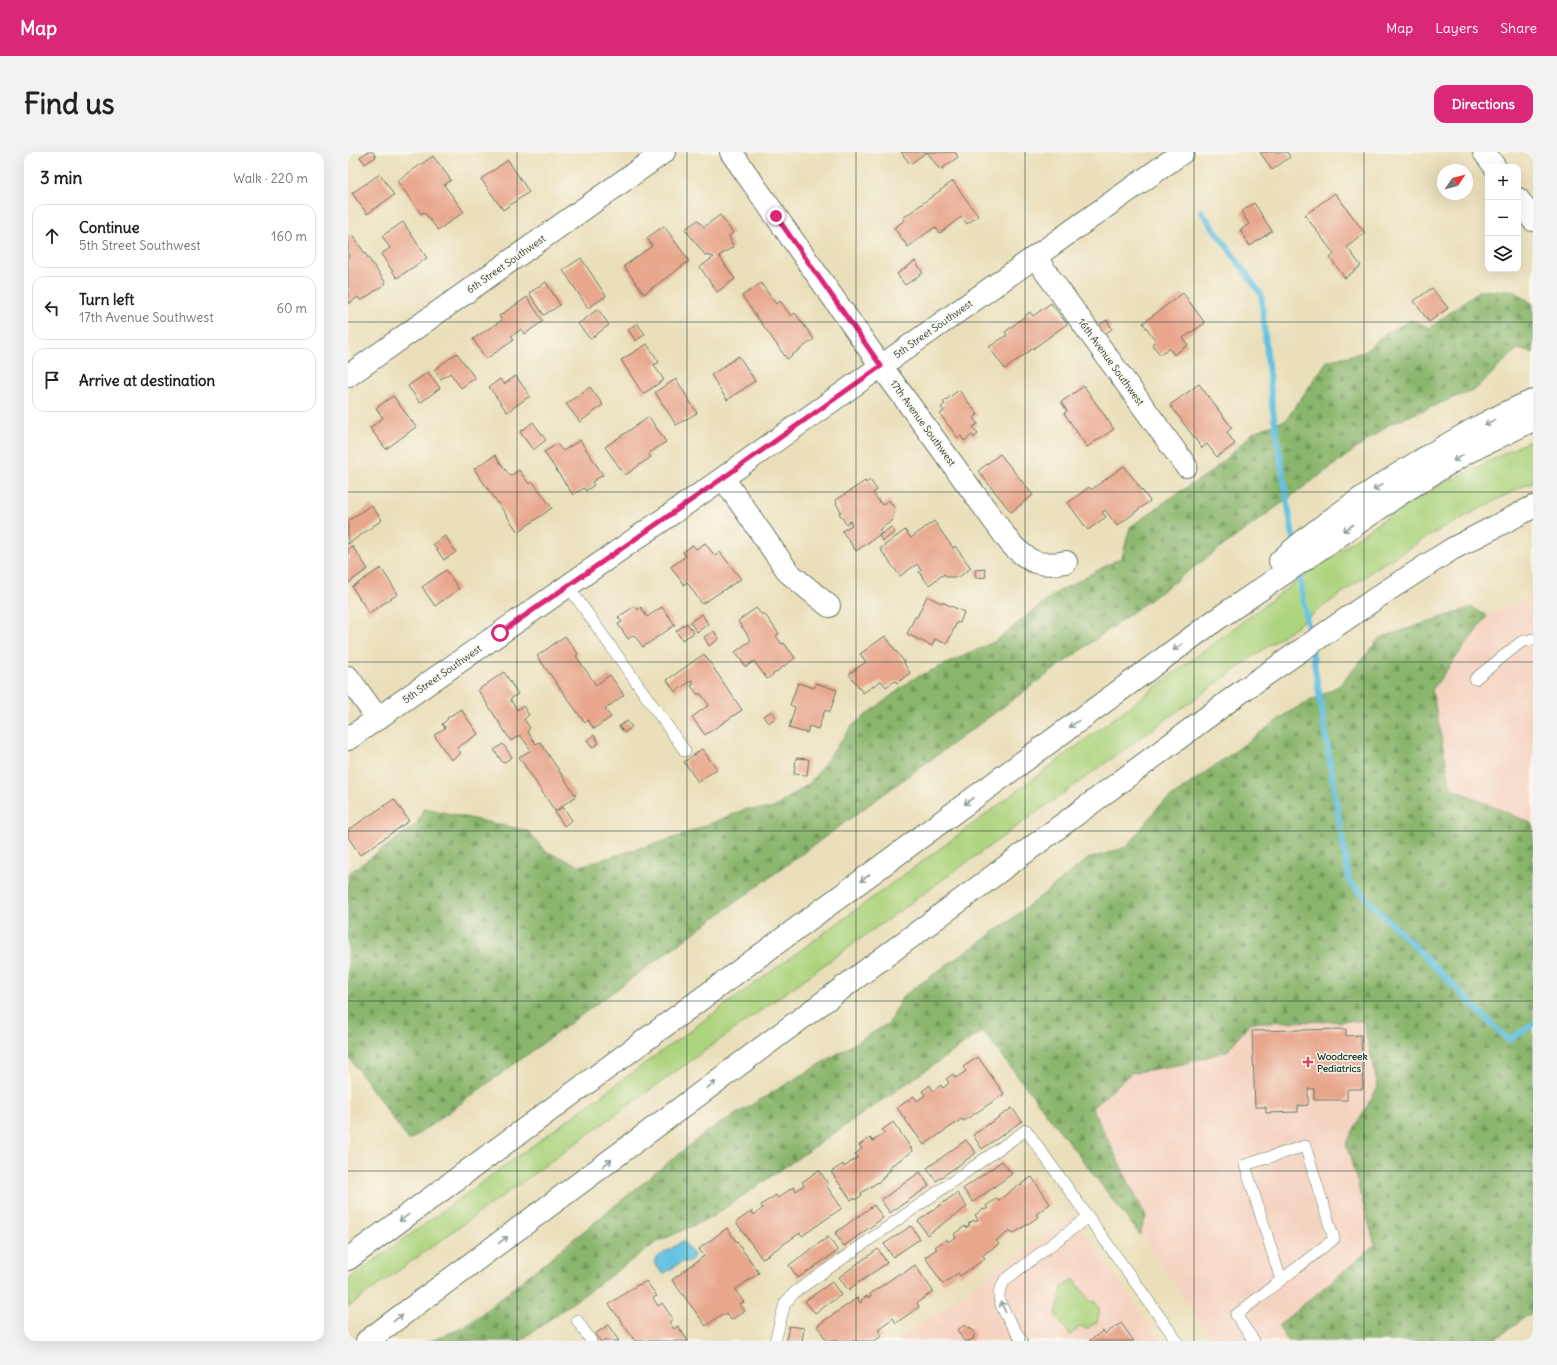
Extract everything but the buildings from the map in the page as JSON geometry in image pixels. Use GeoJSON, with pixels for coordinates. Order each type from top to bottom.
{"type":"FeatureCollection","features":[{"type":"Feature","properties":{"kind":"main road","name":"6th Street Southwest"},"geometry":{"type":"LineString","coordinates":[[348,376],[664,152]]}},
{"type":"Feature","properties":{"kind":"main road","name":"17th Avenue Southwest"},"geometry":{"type":"LineString","coordinates":[[731,152],[881,366],[1011,544],[1020,553],[1033,562],[1049,565],[1066,562]]}},
{"type":"Feature","properties":{"kind":"main road","name":"5th Street Southwest"},"geometry":{"type":"LineString","coordinates":[[348,739],[723,478],[1183,152]]}},
{"type":"Feature","properties":{"kind":"main road"},"geometry":{"type":"LineString","coordinates":[[1484,152],[1493,164]]}},
{"type":"Feature","properties":{"kind":"main road"},"geometry":{"type":"LineString","coordinates":[[1519,200],[1533,220]]}},
{"type":"Feature","properties":{"kind":"main road","name":"16th Avenue Southwest"},"geometry":{"type":"LineString","coordinates":[[1035,257],[1186,466]]}},
{"type":"Feature","properties":{"kind":"main road"},"geometry":{"type":"LineString","coordinates":[[348,1260],[1210,624],[1403,492],[1530,411]]}},
{"type":"Feature","properties":{"kind":"main road"},"geometry":{"type":"LineString","coordinates":[[723,478],[789,573],[829,606]]}},
{"type":"Feature","properties":{"kind":"main road"},"geometry":{"type":"LineString","coordinates":[[367,1341],[1245,689],[1397,584],[1452,549],[1533,507]]}},
{"type":"Feature","properties":{"kind":"main road"},"geometry":{"type":"LineString","coordinates":[[348,677],[378,718]]}},
{"type":"Feature","properties":{"kind":"lane"},"geometry":{"type":"LineString","coordinates":[[568,586],[685,751]]}},
{"type":"Feature","properties":{"kind":"lane"},"geometry":{"type":"LineString","coordinates":[[1475,679],[1521,642],[1533,639]]}},
{"type":"Feature","properties":{"kind":"lane"},"geometry":{"type":"LineString","coordinates":[[774,1341],[786,1303],[794,1292],[1026,1130],[1177,1341]]}},
{"type":"Feature","properties":{"kind":"lane"},"geometry":{"type":"LineString","coordinates":[[1254,1341],[1236,1315],[1334,1239],[1305,1146],[1245,1165],[1281,1280]]}},
{"type":"Feature","properties":{"kind":"lane"},"geometry":{"type":"LineString","coordinates":[[1022,1341],[1001,1304],[999,1296],[1001,1287],[1005,1280],[1088,1217]]}},
{"type":"Feature","properties":{"kind":"lane"},"geometry":{"type":"LineString","coordinates":[[576,1320],[591,1341]]}},
{"type":"Feature","properties":{"kind":"shaded area"},"geometry":{"type":"Polygon","coordinates":[[[1533,597],[1533,824],[1451,788],[1432,690],[1487,616],[1533,597]]]}},
{"type":"Feature","properties":{"kind":"shaded area"},"geometry":{"type":"Polygon","coordinates":[[[1363,1021],[1378,1087],[1346,1143],[1375,1245],[1278,1326],[1288,1341],[1214,1341],[1140,1235],[1146,1217],[1092,1108],[1131,1073],[1183,1064],[1227,1051],[1251,1022],[1363,1021]]]}},
{"type":"Feature","properties":{"kind":"shaded area"},"geometry":{"type":"Polygon","coordinates":[[[1073,1216],[1161,1341],[896,1341],[1073,1216]]]}},
{"type":"Feature","properties":{"kind":"green space"},"geometry":{"type":"Polygon","coordinates":[[[1512,290],[1533,304],[1533,353],[1517,349],[1477,388],[1390,424],[409,1141],[348,1056],[348,874],[417,824],[424,808],[528,831],[545,851],[580,866],[677,837],[746,809],[772,809],[810,783],[853,725],[913,679],[996,641],[1054,594],[1122,557],[1130,527],[1179,492],[1210,473],[1254,432],[1286,420],[1327,361],[1364,352],[1386,333],[1412,320],[1430,328],[1478,291],[1512,290]]]}},
{"type":"Feature","properties":{"kind":"green space"},"geometry":{"type":"Polygon","coordinates":[[[1533,439],[1533,482],[1434,533],[1381,565],[348,1307],[348,1280],[957,836],[1318,565],[1384,519],[1437,487],[1533,439]]]}},
{"type":"Feature","properties":{"kind":"green space"},"geometry":{"type":"Polygon","coordinates":[[[1472,607],[1487,616],[1432,690],[1451,788],[1533,824],[1533,1312],[1492,1341],[1288,1341],[1278,1326],[1375,1245],[1346,1143],[1378,1087],[1363,1021],[1251,1022],[1227,1051],[1183,1064],[1131,1073],[1092,1108],[1146,1217],[1140,1235],[983,1031],[712,1217],[657,1242],[520,1341],[430,1341],[465,1327],[706,1132],[889,1023],[903,996],[1008,922],[1088,859],[1127,847],[1159,806],[1289,712],[1340,685],[1380,638],[1472,607]]]}},
{"type":"Feature","properties":{"kind":"green space"},"geometry":{"type":"Polygon","coordinates":[[[1074,1279],[1090,1301],[1095,1302],[1100,1310],[1097,1322],[1086,1329],[1080,1327],[1070,1335],[1056,1316],[1062,1287],[1074,1279]]]}},
{"type":"Feature","properties":{"kind":"water"},"geometry":{"type":"Polygon","coordinates":[[[683,1241],[694,1255],[690,1262],[682,1262],[663,1274],[654,1263],[656,1258],[683,1241]]]}},
{"type":"Feature","properties":{"kind":"waterway"},"geometry":{"type":"LineString","coordinates":[[1201,211],[1261,294],[1272,404],[1294,543]]}},
{"type":"Feature","properties":{"kind":"waterway"},"geometry":{"type":"LineString","coordinates":[[1298,568],[1310,638]]}},
{"type":"Feature","properties":{"kind":"waterway"},"geometry":{"type":"LineString","coordinates":[[1312,649],[1349,881],[1508,1040],[1533,1025]]}},
{"type":"Feature","properties":{"kind":"place","name":"Woodcreek Pediatrics"},"geometry":{"type":"Point","coordinates":[1308,1062]}},
{"type":"Feature","properties":{"kind":"route"},"geometry":{"type":"LineString","coordinates":[[500,633],[881,366],[776,216]]}}]}
